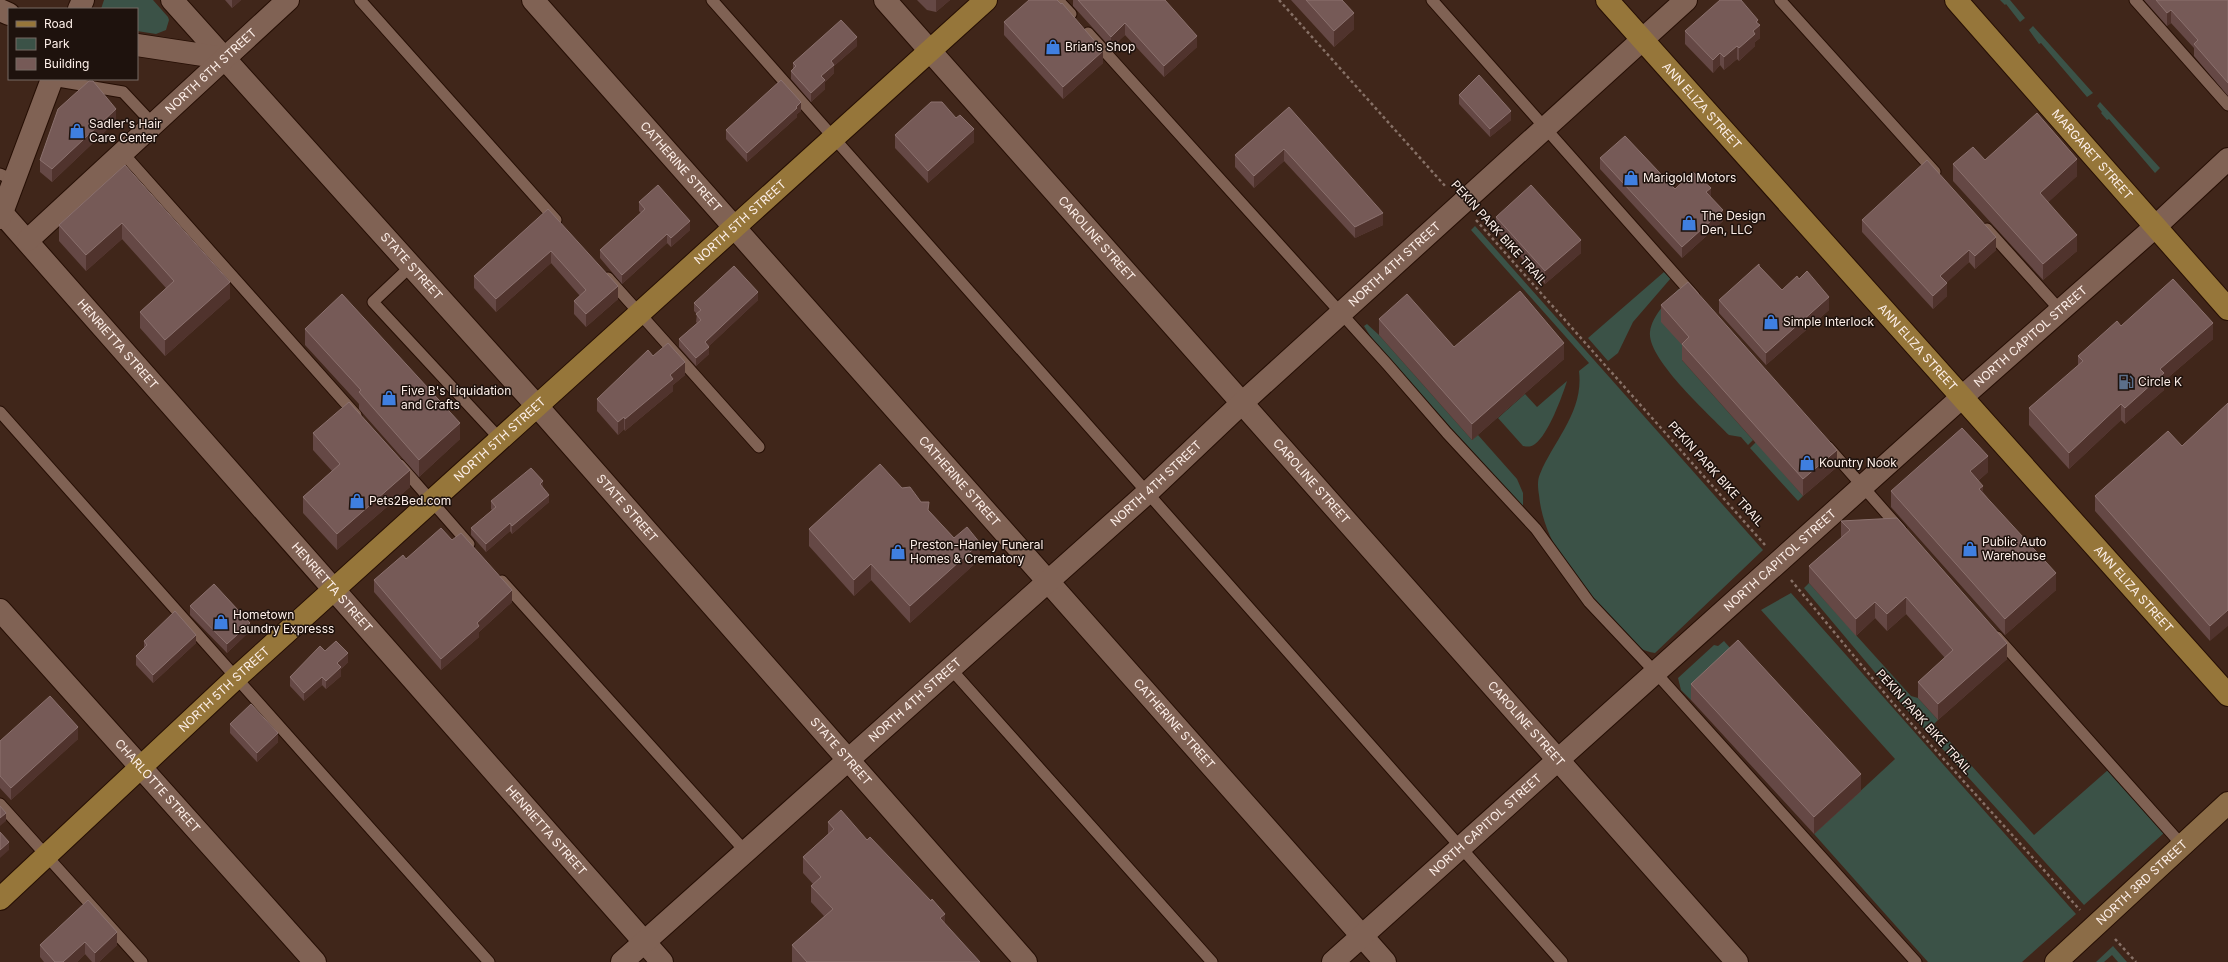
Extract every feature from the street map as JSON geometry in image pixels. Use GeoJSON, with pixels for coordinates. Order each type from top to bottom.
{"type":"FeatureCollection","features":[{"type":"Feature","properties":{"kind":"main road","name":"NORTH 5TH STREET"},"geometry":{"type":"LineString","coordinates":[[0,899],[237,677],[986,0]]}},
{"type":"Feature","properties":{"kind":"main road","name":"ANN ELIZA STREET"},"geometry":{"type":"LineString","coordinates":[[1607,0],[1961,398],[2228,695]]}},
{"type":"Feature","properties":{"kind":"main road","name":"MARGARET STREET"},"geometry":{"type":"LineString","coordinates":[[1956,0],[2228,309]]}},
{"type":"Feature","properties":{"kind":"main road","name":"NORTH 3RD STREET"},"geometry":{"type":"LineString","coordinates":[[2056,962],[2228,803]]}},
{"type":"Feature","properties":{"kind":"street","name":"STATE STREET"},"geometry":{"type":"LineString","coordinates":[[172,0],[537,406],[1026,962]]}},
{"type":"Feature","properties":{"kind":"street","name":"NORTH 6TH STREET"},"geometry":{"type":"LineString","coordinates":[[28,240],[223,58],[288,0]]}},
{"type":"Feature","properties":{"kind":"street","name":"CATHERINE STREET"},"geometry":{"type":"LineString","coordinates":[[533,0],[1385,962]]}},
{"type":"Feature","properties":{"kind":"street","name":"CAROLINE STREET"},"geometry":{"type":"LineString","coordinates":[[885,0],[1737,962]]}},
{"type":"Feature","properties":{"kind":"street","name":"NORTH 4TH STREET"},"geometry":{"type":"LineString","coordinates":[[622,962],[745,851],[848,761],[1047,580],[1147,493],[1242,403],[1686,0]]}},
{"type":"Feature","properties":{"kind":"street"},"geometry":{"type":"LineString","coordinates":[[138,45],[223,58]]}},
{"type":"Feature","properties":{"kind":"street"},"geometry":{"type":"LineString","coordinates":[[1,215],[7,177],[52,80]]}},
{"type":"Feature","properties":{"kind":"street","name":"NORTH CAPITOL STREET"},"geometry":{"type":"LineString","coordinates":[[1333,962],[1961,398],[2155,227],[2228,159]]}},
{"type":"Feature","properties":{"kind":"street","name":"HENRIETTA STREET"},"geometry":{"type":"LineString","coordinates":[[1,215],[28,240],[662,962]]}},
{"type":"Feature","properties":{"kind":"street","name":"CHARLOTTE STREET"},"geometry":{"type":"LineString","coordinates":[[0,610],[315,962]]}},
{"type":"Feature","properties":{"kind":"lane"},"geometry":{"type":"LineString","coordinates":[[360,0],[566,231]]}},
{"type":"Feature","properties":{"kind":"lane"},"geometry":{"type":"LineString","coordinates":[[712,0],[1562,962]]}},
{"type":"Feature","properties":{"kind":"lane"},"geometry":{"type":"LineString","coordinates":[[1058,0],[1340,314],[1536,529],[1589,602],[1656,673],[1916,962]]}},
{"type":"Feature","properties":{"kind":"lane"},"geometry":{"type":"LineString","coordinates":[[1432,0],[1700,303]]}},
{"type":"Feature","properties":{"kind":"lane"},"geometry":{"type":"LineString","coordinates":[[1780,0],[1942,179]]}},
{"type":"Feature","properties":{"kind":"lane"},"geometry":{"type":"LineString","coordinates":[[2135,0],[2228,104]]}},
{"type":"Feature","properties":{"kind":"lane"},"geometry":{"type":"LineString","coordinates":[[52,80],[123,92],[153,124]]}},
{"type":"Feature","properties":{"kind":"lane"},"geometry":{"type":"LineString","coordinates":[[122,152],[365,426]]}},
{"type":"Feature","properties":{"kind":"lane"},"geometry":{"type":"LineString","coordinates":[[1978,220],[2060,310]]}},
{"type":"Feature","properties":{"kind":"lane"},"geometry":{"type":"LineString","coordinates":[[411,266],[374,302],[500,439]]}},
{"type":"Feature","properties":{"kind":"lane"},"geometry":{"type":"LineString","coordinates":[[598,267],[759,448]]}},
{"type":"Feature","properties":{"kind":"lane"},"geometry":{"type":"LineString","coordinates":[[0,412],[489,962]]}},
{"type":"Feature","properties":{"kind":"lane"},"geometry":{"type":"LineString","coordinates":[[1820,438],[1910,539]]}},
{"type":"Feature","properties":{"kind":"lane"},"geometry":{"type":"LineString","coordinates":[[390,455],[479,555]]}},
{"type":"Feature","properties":{"kind":"lane"},"geometry":{"type":"LineString","coordinates":[[494,572],[745,851]]}},
{"type":"Feature","properties":{"kind":"lane"},"geometry":{"type":"LineString","coordinates":[[1989,629],[2182,845]]}},
{"type":"Feature","properties":{"kind":"lane"},"geometry":{"type":"LineString","coordinates":[[950,668],[1212,962]]}},
{"type":"Feature","properties":{"kind":"lane"},"geometry":{"type":"LineString","coordinates":[[0,804],[142,962]]}},
{"type":"Feature","properties":{"kind":"path","name":"PEKIN PARK BIKE TRAIL"},"geometry":{"type":"LineString","coordinates":[[1279,0],[1758,535],[1778,563],[1892,702],[2079,909],[2117,941],[2136,962]]}},
{"type":"Feature","properties":{"kind":"green space"},"geometry":{"type":"Polygon","coordinates":[[[104,0],[153,0],[169,20],[166,30],[156,34],[138,31],[138,8],[101,8],[104,0]]]}},
{"type":"Feature","properties":{"kind":"green space"},"geometry":{"type":"Polygon","coordinates":[[[2000,0],[2010,0],[2025,18],[2020,22],[2006,4],[2005,5],[2000,0]]]}},
{"type":"Feature","properties":{"kind":"green space"},"geometry":{"type":"Polygon","coordinates":[[[2033,26],[2093,93],[2087,97],[2041,43],[2039,44],[2029,30],[2033,26]]]}},
{"type":"Feature","properties":{"kind":"green space"},"geometry":{"type":"Polygon","coordinates":[[[2100,102],[2160,168],[2155,173],[2109,119],[2107,120],[2101,113],[2102,112],[2097,106],[2100,102]]]}},
{"type":"Feature","properties":{"kind":"green space"},"geometry":{"type":"Polygon","coordinates":[[[1475,226],[1763,550],[1655,653],[1647,651],[1631,642],[1580,583],[1570,570],[1553,542],[1546,527],[1542,511],[1538,487],[1539,476],[1573,413],[1579,386],[1579,371],[1589,363],[1471,230],[1475,226]]]}},
{"type":"Feature","properties":{"kind":"green space"},"geometry":{"type":"Polygon","coordinates":[[[1664,272],[1671,278],[1633,322],[1618,353],[1608,361],[1588,338],[1664,272]]]}},
{"type":"Feature","properties":{"kind":"green space"},"geometry":{"type":"Polygon","coordinates":[[[1681,287],[1689,353],[1682,360],[1753,440],[1748,445],[1741,437],[1729,435],[1695,401],[1658,357],[1652,343],[1650,332],[1654,319],[1681,287]]]}},
{"type":"Feature","properties":{"kind":"green space"},"geometry":{"type":"Polygon","coordinates":[[[1367,324],[1379,335],[1472,440],[1478,435],[1517,479],[1523,493],[1523,507],[1491,476],[1377,347],[1364,326],[1367,324]]]}},
{"type":"Feature","properties":{"kind":"green space"},"geometry":{"type":"Polygon","coordinates":[[[1567,381],[1558,406],[1545,433],[1534,445],[1523,446],[1498,418],[1525,394],[1537,407],[1567,381]]]}},
{"type":"Feature","properties":{"kind":"green space"},"geometry":{"type":"Polygon","coordinates":[[[1756,442],[1803,496],[1798,501],[1750,448],[1756,442]]]}},
{"type":"Feature","properties":{"kind":"green space"},"geometry":{"type":"Polygon","coordinates":[[[1809,583],[1911,696],[1918,698],[1938,720],[1934,724],[2034,835],[2108,770],[2164,833],[2084,905],[1899,701],[1804,588],[1809,583]]]}},
{"type":"Feature","properties":{"kind":"green space"},"geometry":{"type":"Polygon","coordinates":[[[1791,593],[2076,914],[2022,962],[1928,962],[1814,834],[1895,759],[1761,610],[1791,593]]]}},
{"type":"Feature","properties":{"kind":"green space"},"geometry":{"type":"Polygon","coordinates":[[[1724,641],[1738,657],[1691,700],[1681,690],[1678,678],[1714,645],[1718,646],[1724,641]]]}},
{"type":"Feature","properties":{"kind":"green space"},"geometry":{"type":"Polygon","coordinates":[[[2113,946],[2127,962],[2118,962],[2112,955],[2104,962],[2096,962],[2113,946]]]}},
{"type":"Feature","properties":{"kind":"building"},"geometry":{"type":"Polygon","coordinates":[[[1029,0],[1057,0],[1061,4],[1062,3],[1103,51],[1063,87],[1004,22],[1029,0]]]}},
{"type":"Feature","properties":{"kind":"building"},"geometry":{"type":"Polygon","coordinates":[[[1078,0],[1165,0],[1197,36],[1164,66],[1125,23],[1111,37],[1078,0]]]}},
{"type":"Feature","properties":{"kind":"building"},"geometry":{"type":"Polygon","coordinates":[[[1306,0],[1342,0],[1354,13],[1334,31],[1306,0]]]}},
{"type":"Feature","properties":{"kind":"building"},"geometry":{"type":"Polygon","coordinates":[[[1720,0],[1741,0],[1758,20],[1756,22],[1760,25],[1753,31],[1755,34],[1739,48],[1737,46],[1724,57],[1720,53],[1713,60],[1685,31],[1720,0]]]}},
{"type":"Feature","properties":{"kind":"building"},"geometry":{"type":"Polygon","coordinates":[[[2156,0],[2228,0],[2228,83],[2194,44],[2198,40],[2171,10],[2167,13],[2156,0]]]}},
{"type":"Feature","properties":{"kind":"building"},"geometry":{"type":"Polygon","coordinates":[[[841,20],[857,37],[831,61],[834,65],[821,76],[825,80],[811,93],[791,71],[796,66],[793,63],[841,20]]]}},
{"type":"Feature","properties":{"kind":"building"},"geometry":{"type":"Polygon","coordinates":[[[1479,75],[1511,111],[1490,129],[1459,95],[1479,75]]]}},
{"type":"Feature","properties":{"kind":"building"},"geometry":{"type":"Polygon","coordinates":[[[781,80],[801,102],[796,107],[797,108],[747,153],[726,130],[781,80]]]}},
{"type":"Feature","properties":{"kind":"building"},"geometry":{"type":"Polygon","coordinates":[[[89,81],[93,81],[116,109],[52,169],[40,160],[58,109],[89,81]]]}},
{"type":"Feature","properties":{"kind":"building"},"geometry":{"type":"Polygon","coordinates":[[[931,102],[942,102],[956,118],[960,115],[974,129],[928,171],[895,135],[931,102]]]}},
{"type":"Feature","properties":{"kind":"building"},"geometry":{"type":"Polygon","coordinates":[[[1289,107],[1383,213],[1355,227],[1284,149],[1254,176],[1235,155],[1289,107]]]}},
{"type":"Feature","properties":{"kind":"building"},"geometry":{"type":"Polygon","coordinates":[[[2037,113],[2077,159],[2040,193],[2077,235],[2043,264],[1953,164],[1973,147],[1985,160],[2037,113]]]}},
{"type":"Feature","properties":{"kind":"building"},"geometry":{"type":"Polygon","coordinates":[[[1625,136],[1675,189],[1693,172],[1711,188],[1706,192],[1723,210],[1682,247],[1600,158],[1625,136]]]}},
{"type":"Feature","properties":{"kind":"building"},"geometry":{"type":"Polygon","coordinates":[[[1927,160],[1996,237],[1975,256],[1969,250],[1940,276],[1947,283],[1933,296],[1862,220],[1927,160]]]}},
{"type":"Feature","properties":{"kind":"building"},"geometry":{"type":"Polygon","coordinates":[[[125,165],[230,282],[165,340],[140,312],[174,281],[122,223],[86,255],[59,225],[125,165]]]}},
{"type":"Feature","properties":{"kind":"building"},"geometry":{"type":"Polygon","coordinates":[[[658,185],[690,221],[671,238],[667,234],[622,275],[600,250],[645,209],[639,202],[658,185]]]}},
{"type":"Feature","properties":{"kind":"building"},"geometry":{"type":"Polygon","coordinates":[[[1531,185],[1581,240],[1545,271],[1496,217],[1531,185]]]}},
{"type":"Feature","properties":{"kind":"building"},"geometry":{"type":"Polygon","coordinates":[[[548,209],[618,286],[586,314],[574,301],[586,290],[551,251],[496,299],[474,276],[548,209]]]}},
{"type":"Feature","properties":{"kind":"building"},"geometry":{"type":"Polygon","coordinates":[[[1759,264],[1759,266],[1782,290],[1797,276],[1799,279],[1807,271],[1829,297],[1766,353],[1719,300],[1759,264]]]}},
{"type":"Feature","properties":{"kind":"building"},"geometry":{"type":"Polygon","coordinates":[[[734,266],[758,292],[705,342],[709,347],[696,358],[679,339],[701,320],[696,314],[701,310],[694,303],[734,266]]]}},
{"type":"Feature","properties":{"kind":"building"},"geometry":{"type":"Polygon","coordinates":[[[2173,279],[2213,323],[2160,369],[2164,373],[2125,408],[2121,404],[2069,453],[2029,408],[2083,361],[2078,356],[2117,321],[2121,326],[2173,279]]]}},
{"type":"Feature","properties":{"kind":"building"},"geometry":{"type":"Polygon","coordinates":[[[1688,282],[1837,450],[1803,479],[1682,344],[1689,337],[1661,305],[1688,282]]]}},
{"type":"Feature","properties":{"kind":"building"},"geometry":{"type":"Polygon","coordinates":[[[1520,291],[1564,343],[1472,424],[1379,319],[1407,294],[1454,347],[1520,291]]]}},
{"type":"Feature","properties":{"kind":"building"},"geometry":{"type":"Polygon","coordinates":[[[342,294],[460,423],[419,460],[359,392],[361,390],[305,329],[342,294]]]}},
{"type":"Feature","properties":{"kind":"building"},"geometry":{"type":"Polygon","coordinates":[[[668,343],[685,362],[670,375],[673,379],[625,419],[624,417],[618,422],[597,399],[648,350],[653,356],[668,343]]]}},
{"type":"Feature","properties":{"kind":"building"},"geometry":{"type":"Polygon","coordinates":[[[349,402],[410,470],[337,534],[303,497],[340,464],[313,433],[349,402]]]}},
{"type":"Feature","properties":{"kind":"building"},"geometry":{"type":"Polygon","coordinates":[[[2228,403],[2228,610],[2210,626],[2095,496],[2168,431],[2182,446],[2228,403]]]}},
{"type":"Feature","properties":{"kind":"building"},"geometry":{"type":"Polygon","coordinates":[[[1962,428],[1988,456],[1970,471],[1983,486],[1979,489],[2056,573],[2005,619],[1891,491],[1962,428]]]}},
{"type":"Feature","properties":{"kind":"building"},"geometry":{"type":"Polygon","coordinates":[[[880,464],[902,488],[910,487],[921,502],[929,502],[928,510],[954,538],[967,527],[980,543],[910,606],[871,564],[854,580],[809,529],[880,464]]]}},
{"type":"Feature","properties":{"kind":"building"},"geometry":{"type":"Polygon","coordinates":[[[531,468],[543,481],[540,484],[549,495],[512,526],[510,523],[486,544],[471,528],[496,507],[491,501],[531,468]]]}},
{"type":"Feature","properties":{"kind":"building"},"geometry":{"type":"Polygon","coordinates":[[[1897,518],[2007,643],[1938,704],[1918,682],[1953,650],[1906,597],[1887,614],[1875,602],[1856,619],[1809,566],[1850,530],[1841,521],[1897,518]]]}},
{"type":"Feature","properties":{"kind":"building"},"geometry":{"type":"Polygon","coordinates":[[[441,528],[452,540],[461,533],[512,590],[477,623],[479,626],[441,659],[374,580],[403,555],[406,559],[441,528]]]}},
{"type":"Feature","properties":{"kind":"building"},"geometry":{"type":"Polygon","coordinates":[[[214,584],[250,623],[227,644],[190,606],[214,584]]]}},
{"type":"Feature","properties":{"kind":"building"},"geometry":{"type":"Polygon","coordinates":[[[175,611],[196,635],[153,675],[136,656],[147,645],[144,641],[175,611]]]}},
{"type":"Feature","properties":{"kind":"building"},"geometry":{"type":"Polygon","coordinates":[[[1738,640],[1861,774],[1814,817],[1691,684],[1738,640]]]}},
{"type":"Feature","properties":{"kind":"building"},"geometry":{"type":"Polygon","coordinates":[[[336,641],[348,653],[337,663],[341,667],[326,681],[322,677],[304,693],[290,677],[320,646],[325,651],[336,641]]]}},
{"type":"Feature","properties":{"kind":"building"},"geometry":{"type":"Polygon","coordinates":[[[50,696],[78,727],[11,788],[0,776],[0,741],[50,696]]]}},
{"type":"Feature","properties":{"kind":"building"},"geometry":{"type":"Polygon","coordinates":[[[251,704],[278,733],[257,753],[230,724],[251,704]]]}},
{"type":"Feature","properties":{"kind":"building"},"geometry":{"type":"Polygon","coordinates":[[[0,806],[6,813],[0,818],[0,806]]]}},
{"type":"Feature","properties":{"kind":"building"},"geometry":{"type":"Polygon","coordinates":[[[841,810],[867,840],[870,837],[931,901],[932,899],[945,914],[940,918],[980,962],[807,962],[792,945],[833,909],[811,886],[821,877],[803,857],[834,829],[828,822],[841,810]]]}},
{"type":"Feature","properties":{"kind":"building"},"geometry":{"type":"Polygon","coordinates":[[[0,832],[9,842],[0,850],[0,832]]]}},
{"type":"Feature","properties":{"kind":"building"},"geometry":{"type":"Polygon","coordinates":[[[88,900],[117,932],[95,953],[85,942],[63,962],[55,962],[40,945],[88,900]]]}},
{"type":"Feature","properties":{"kind":"place","name":"Brian’s Shop"},"geometry":{"type":"Point","coordinates":[1053,47]}},
{"type":"Feature","properties":{"kind":"place","name":"Sadler's Hair Care Center"},"geometry":{"type":"Point","coordinates":[77,131]}},
{"type":"Feature","properties":{"kind":"place","name":"Marigold Motors"},"geometry":{"type":"Point","coordinates":[1631,178]}},
{"type":"Feature","properties":{"kind":"place","name":"The Design Den, LLC"},"geometry":{"type":"Point","coordinates":[1689,223]}},
{"type":"Feature","properties":{"kind":"place","name":"Simple Interlock"},"geometry":{"type":"Point","coordinates":[1771,322]}},
{"type":"Feature","properties":{"kind":"place","name":"Circle K"},"geometry":{"type":"Point","coordinates":[2126,382]}},
{"type":"Feature","properties":{"kind":"place","name":"Five B's Liquidation and Crafts"},"geometry":{"type":"Point","coordinates":[389,398]}},
{"type":"Feature","properties":{"kind":"place","name":"Kountry Nook"},"geometry":{"type":"Point","coordinates":[1807,463]}},
{"type":"Feature","properties":{"kind":"place","name":"Pets2Bed.com"},"geometry":{"type":"Point","coordinates":[357,501]}},
{"type":"Feature","properties":{"kind":"place","name":"Public Auto Warehouse"},"geometry":{"type":"Point","coordinates":[1970,549]}},
{"type":"Feature","properties":{"kind":"place","name":"Preston-Hanley Funeral Homes & Crematory"},"geometry":{"type":"Point","coordinates":[898,552]}},
{"type":"Feature","properties":{"kind":"place","name":"Hometown Laundry Expresss"},"geometry":{"type":"Point","coordinates":[221,622]}}]}
